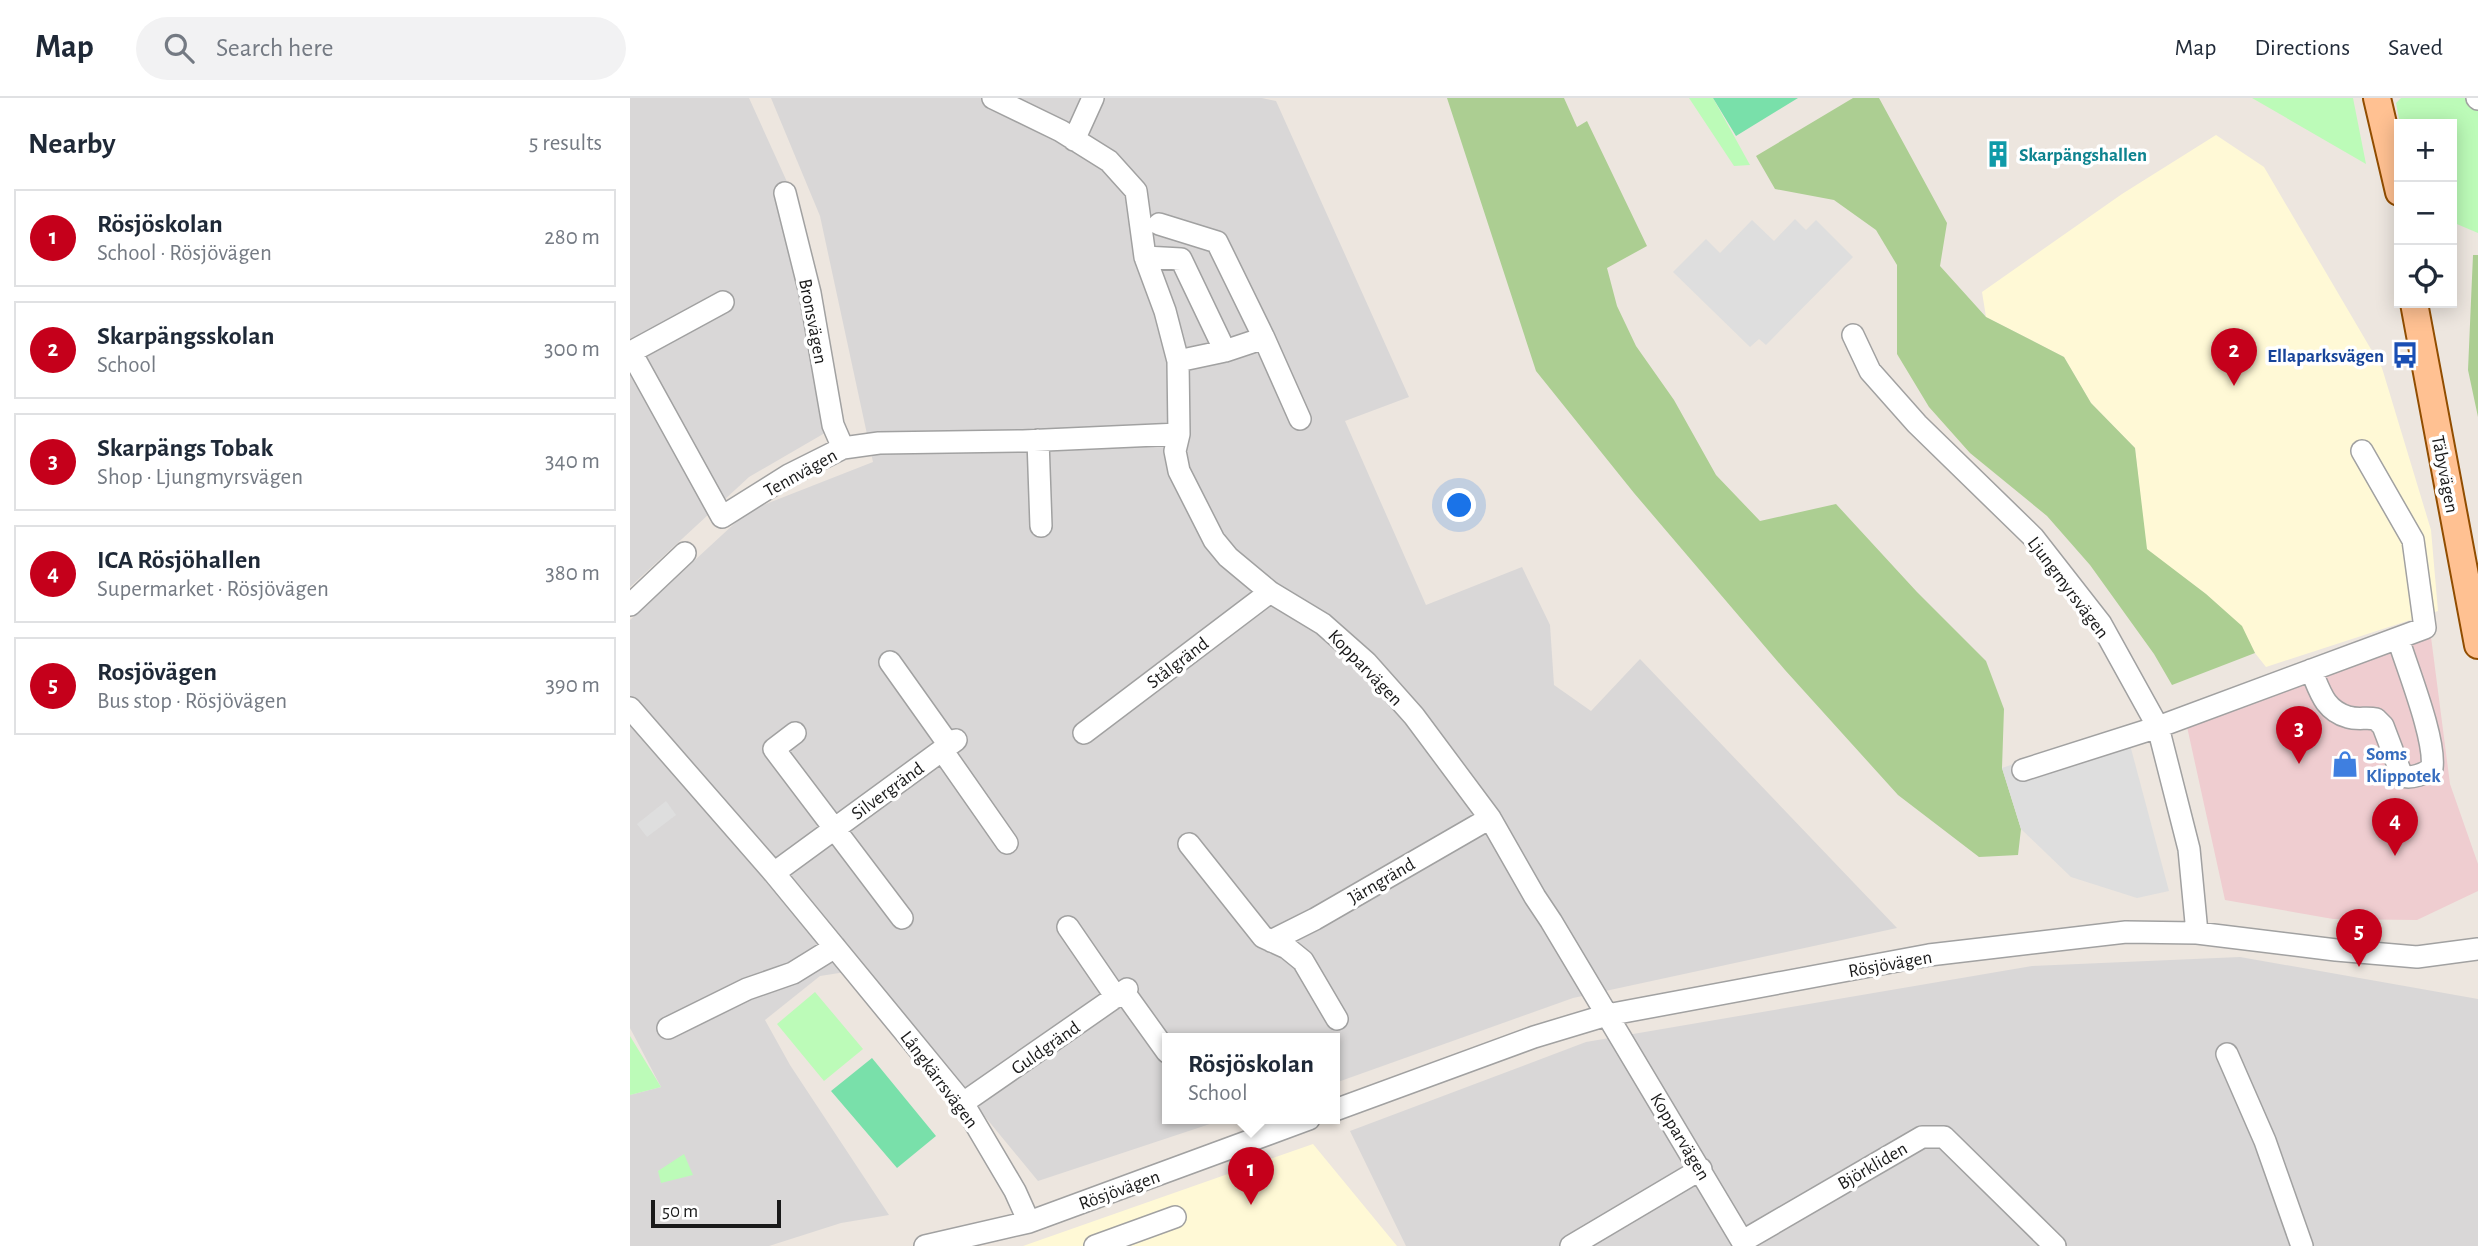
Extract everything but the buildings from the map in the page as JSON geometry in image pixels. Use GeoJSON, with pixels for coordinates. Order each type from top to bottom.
{"type":"FeatureCollection","features":[{"type":"Feature","properties":{"kind":"main road"},"geometry":{"type":"LineString","coordinates":[[2377,98],[2397,182]]}},
{"type":"Feature","properties":{"kind":"main road","name":"Täbyvägen"},"geometry":{"type":"LineString","coordinates":[[2415,308],[2478,645]]}},
{"type":"Feature","properties":{"kind":"street","name":"Kopparvägen"},"geometry":{"type":"LineString","coordinates":[[993,98],[1109,161],[1136,191],[1144,257],[1165,311],[1178,361],[1179,434],[1175,451],[1179,471],[1202,521],[1228,557],[1270,592],[1323,624],[1366,662],[1414,716],[1490,818],[1744,1244]]}},
{"type":"Feature","properties":{"kind":"street"},"geometry":{"type":"LineString","coordinates":[[1074,140],[1093,98]]}},
{"type":"Feature","properties":{"kind":"street","name":"Bronsvägen"},"geometry":{"type":"LineString","coordinates":[[785,193],[810,293],[833,425],[843,448]]}},
{"type":"Feature","properties":{"kind":"street"},"geometry":{"type":"LineString","coordinates":[[1225,351],[1168,226],[1217,242],[1300,419]]}},
{"type":"Feature","properties":{"kind":"street"},"geometry":{"type":"LineString","coordinates":[[1144,257],[1181,259]]}},
{"type":"Feature","properties":{"kind":"street","name":"Tennvägen"},"geometry":{"type":"LineString","coordinates":[[723,302],[631,352],[722,517],[789,475],[843,448],[879,443],[1179,434]]}},
{"type":"Feature","properties":{"kind":"street","name":"Ljungmyrsvägen"},"geometry":{"type":"LineString","coordinates":[[1853,335],[1870,371],[1917,424],[2033,537],[2101,624],[2158,727],[2189,849],[2197,933]]}},
{"type":"Feature","properties":{"kind":"street"},"geometry":{"type":"LineString","coordinates":[[1178,361],[1225,351],[1264,338]]}},
{"type":"Feature","properties":{"kind":"street"},"geometry":{"type":"LineString","coordinates":[[1038,440],[1041,526]]}},
{"type":"Feature","properties":{"kind":"street"},"geometry":{"type":"LineString","coordinates":[[2023,770],[2158,727],[2425,628],[2413,541],[2362,452]]}},
{"type":"Feature","properties":{"kind":"street"},"geometry":{"type":"LineString","coordinates":[[630,605],[685,553]]}},
{"type":"Feature","properties":{"kind":"street","name":"Stålgränd"},"geometry":{"type":"LineString","coordinates":[[1084,733],[1270,592]]}},
{"type":"Feature","properties":{"kind":"street"},"geometry":{"type":"LineString","coordinates":[[2311,670],[2326,704],[2332,709],[2350,718],[2376,719],[2383,726],[2402,776],[2407,778],[2426,772],[2432,768],[2433,759],[2429,734],[2398,638]]}},
{"type":"Feature","properties":{"kind":"street","name":"Silvergränd"},"geometry":{"type":"LineString","coordinates":[[890,662],[949,745],[1007,842]]}},
{"type":"Feature","properties":{"kind":"street","name":"Långkärrsvägen"},"geometry":{"type":"LineString","coordinates":[[630,708],[774,873],[963,1104],[1015,1191],[1029,1222]]}},
{"type":"Feature","properties":{"kind":"street","name":"Silvergränd"},"geometry":{"type":"LineString","coordinates":[[795,733],[774,748],[833,830],[902,918]]}},
{"type":"Feature","properties":{"kind":"street","name":"Silvergränd"},"geometry":{"type":"LineString","coordinates":[[774,873],[949,745]]}},
{"type":"Feature","properties":{"kind":"street","name":"Järngränd"},"geometry":{"type":"LineString","coordinates":[[1271,941],[1315,919],[1490,818]]}},
{"type":"Feature","properties":{"kind":"street"},"geometry":{"type":"LineString","coordinates":[[1189,844],[1263,937],[1287,948],[1303,961],[1337,1019]]}},
{"type":"Feature","properties":{"kind":"street"},"geometry":{"type":"LineString","coordinates":[[1068,927],[1162,1045]]}},
{"type":"Feature","properties":{"kind":"street","name":"Rösjövägen"},"geometry":{"type":"LineString","coordinates":[[1340,1108],[1534,1037],[1607,1015],[1929,956],[2126,932],[2197,933],[2417,957],[2473,947]]}},
{"type":"Feature","properties":{"kind":"street"},"geometry":{"type":"LineString","coordinates":[[668,1028],[738,993],[793,973],[835,947]]}},
{"type":"Feature","properties":{"kind":"street","name":"Guldgränd"},"geometry":{"type":"LineString","coordinates":[[963,1104],[1122,993]]}},
{"type":"Feature","properties":{"kind":"street"},"geometry":{"type":"LineString","coordinates":[[2227,1055],[2265,1141],[2302,1246]]}},
{"type":"Feature","properties":{"kind":"street","name":"Rösjövägen"},"geometry":{"type":"LineString","coordinates":[[925,1246],[1029,1222],[1295,1124]]}},
{"type":"Feature","properties":{"kind":"street","name":"Björkliden"},"geometry":{"type":"LineString","coordinates":[[1744,1244],[1922,1136],[1944,1137],[2055,1246]]}},
{"type":"Feature","properties":{"kind":"street"},"geometry":{"type":"LineString","coordinates":[[1571,1246],[1701,1169]]}},
{"type":"Feature","properties":{"kind":"street"},"geometry":{"type":"LineString","coordinates":[[1095,1246],[1175,1217]]}},
{"type":"Feature","properties":{"kind":"shaded area"},"geometry":{"type":"Polygon","coordinates":[[[630,98],[749,98],[803,217],[830,430],[749,477],[630,587],[630,98]]]}},
{"type":"Feature","properties":{"kind":"shaded area"},"geometry":{"type":"Polygon","coordinates":[[[771,98],[1262,98],[1276,101],[1409,397],[1345,421],[1426,605],[1522,567],[1550,625],[1554,685],[1591,711],[1640,659],[1897,928],[1573,998],[1340,1081],[1340,1033],[1162,1033],[1162,1124],[1210,1124],[1038,1181],[958,1084],[852,971],[820,976],[765,1020],[790,1065],[889,1215],[841,1223],[769,1246],[630,1246],[630,1095],[661,1087],[630,1028],[630,620],[748,511],[873,462],[820,216],[771,98]]]}},
{"type":"Feature","properties":{"kind":"shaded area"},"geometry":{"type":"Polygon","coordinates":[[[2216,135],[2264,167],[2382,368],[2431,530],[2438,611],[2266,667],[2255,653],[2241,626],[2206,594],[2146,549],[2135,448],[2091,403],[2064,357],[1986,317],[1982,292],[2122,194],[2216,135]]]}},
{"type":"Feature","properties":{"kind":"shaded area"},"geometry":{"type":"Polygon","coordinates":[[[1795,219],[1806,230],[1816,220],[1853,257],[1766,345],[1759,339],[1750,347],[1673,272],[1706,239],[1720,253],[1752,220],[1774,241],[1795,219]]]}},
{"type":"Feature","properties":{"kind":"shaded area"},"geometry":{"type":"Polygon","coordinates":[[[2431,637],[2450,784],[2478,864],[2478,891],[2417,920],[2333,919],[2225,900],[2186,722],[2431,637]]]}},
{"type":"Feature","properties":{"kind":"shaded area"},"geometry":{"type":"Polygon","coordinates":[[[2125,726],[2169,891],[2137,898],[2071,877],[2021,829],[2002,768],[2125,726]]]}},
{"type":"Feature","properties":{"kind":"shaded area"},"geometry":{"type":"Polygon","coordinates":[[[666,801],[676,815],[647,837],[637,824],[666,801]]]}},
{"type":"Feature","properties":{"kind":"shaded area"},"geometry":{"type":"Polygon","coordinates":[[[2240,957],[2478,999],[2478,1246],[1406,1246],[1350,1131],[1586,1042],[2032,966],[2240,957]]]}},
{"type":"Feature","properties":{"kind":"shaded area"},"geometry":{"type":"Polygon","coordinates":[[[1313,1144],[1397,1246],[1023,1246],[1313,1144]]]}},
{"type":"Feature","properties":{"kind":"green space"},"geometry":{"type":"Polygon","coordinates":[[[1447,98],[1564,98],[1577,127],[1587,121],[1647,246],[1607,268],[1617,306],[1636,346],[1674,400],[1716,475],[1760,521],[1836,504],[1917,592],[1986,661],[2004,709],[2002,768],[2021,829],[2018,855],[1979,857],[1898,795],[1785,670],[1634,493],[1536,371],[1447,98]]]}},
{"type":"Feature","properties":{"kind":"green space"},"geometry":{"type":"Polygon","coordinates":[[[1689,98],[1713,98],[1750,165],[1734,166],[1689,98]]]}},
{"type":"Feature","properties":{"kind":"green space"},"geometry":{"type":"Polygon","coordinates":[[[1713,98],[1798,98],[1736,136],[1713,98]]]}},
{"type":"Feature","properties":{"kind":"green space"},"geometry":{"type":"Polygon","coordinates":[[[1853,98],[1879,98],[1947,223],[1940,266],[1986,317],[2064,357],[2091,403],[2135,448],[2147,549],[2206,594],[2242,626],[2255,653],[2172,685],[2154,654],[2090,565],[2047,516],[1970,453],[1929,407],[1897,354],[1897,265],[1876,230],[1834,200],[1775,189],[1756,156],[1853,98]]]}},
{"type":"Feature","properties":{"kind":"green space"},"geometry":{"type":"Polygon","coordinates":[[[2252,98],[2353,98],[2366,164],[2252,98]]]}},
{"type":"Feature","properties":{"kind":"green space"},"geometry":{"type":"Polygon","coordinates":[[[2401,98],[2474,98],[2478,103],[2478,233],[2457,224],[2457,119],[2399,119],[2396,103],[2401,98]]]}},
{"type":"Feature","properties":{"kind":"green space"},"geometry":{"type":"Polygon","coordinates":[[[2473,255],[2478,255],[2478,417],[2468,370],[2473,255]]]}},
{"type":"Feature","properties":{"kind":"green space"},"geometry":{"type":"Polygon","coordinates":[[[815,992],[863,1049],[824,1081],[777,1024],[815,992]]]}},
{"type":"Feature","properties":{"kind":"green space"},"geometry":{"type":"Polygon","coordinates":[[[630,1036],[661,1087],[630,1095],[630,1036]]]}},
{"type":"Feature","properties":{"kind":"green space"},"geometry":{"type":"Polygon","coordinates":[[[872,1058],[936,1136],[897,1168],[831,1091],[872,1058]]]}},
{"type":"Feature","properties":{"kind":"green space"},"geometry":{"type":"Polygon","coordinates":[[[684,1154],[693,1175],[661,1183],[658,1171],[684,1154]]]}},
{"type":"Feature","properties":{"kind":"place","name":"Skarpängshallen"},"geometry":{"type":"Point","coordinates":[1998,154]}},
{"type":"Feature","properties":{"kind":"place","name":"Ellaparksvägen"},"geometry":{"type":"Point","coordinates":[2405,355]}},
{"type":"Feature","properties":{"kind":"place","name":"Skarpängsskolan"},"geometry":{"type":"Point","coordinates":[2234,386]}},
{"type":"Feature","properties":{"kind":"place","name":"Skarpängs Tobak"},"geometry":{"type":"Point","coordinates":[2299,764]}},
{"type":"Feature","properties":{"kind":"place","name":"Soms Klippotek"},"geometry":{"type":"Point","coordinates":[2345,764]}},
{"type":"Feature","properties":{"kind":"place","name":"ICA Rösjöhallen"},"geometry":{"type":"Point","coordinates":[2395,856]}},
{"type":"Feature","properties":{"kind":"place","name":"Rosjövägen"},"geometry":{"type":"Point","coordinates":[2359,967]}},
{"type":"Feature","properties":{"kind":"place","name":"Rösjöskolan"},"geometry":{"type":"Point","coordinates":[1251,1205]}}]}
